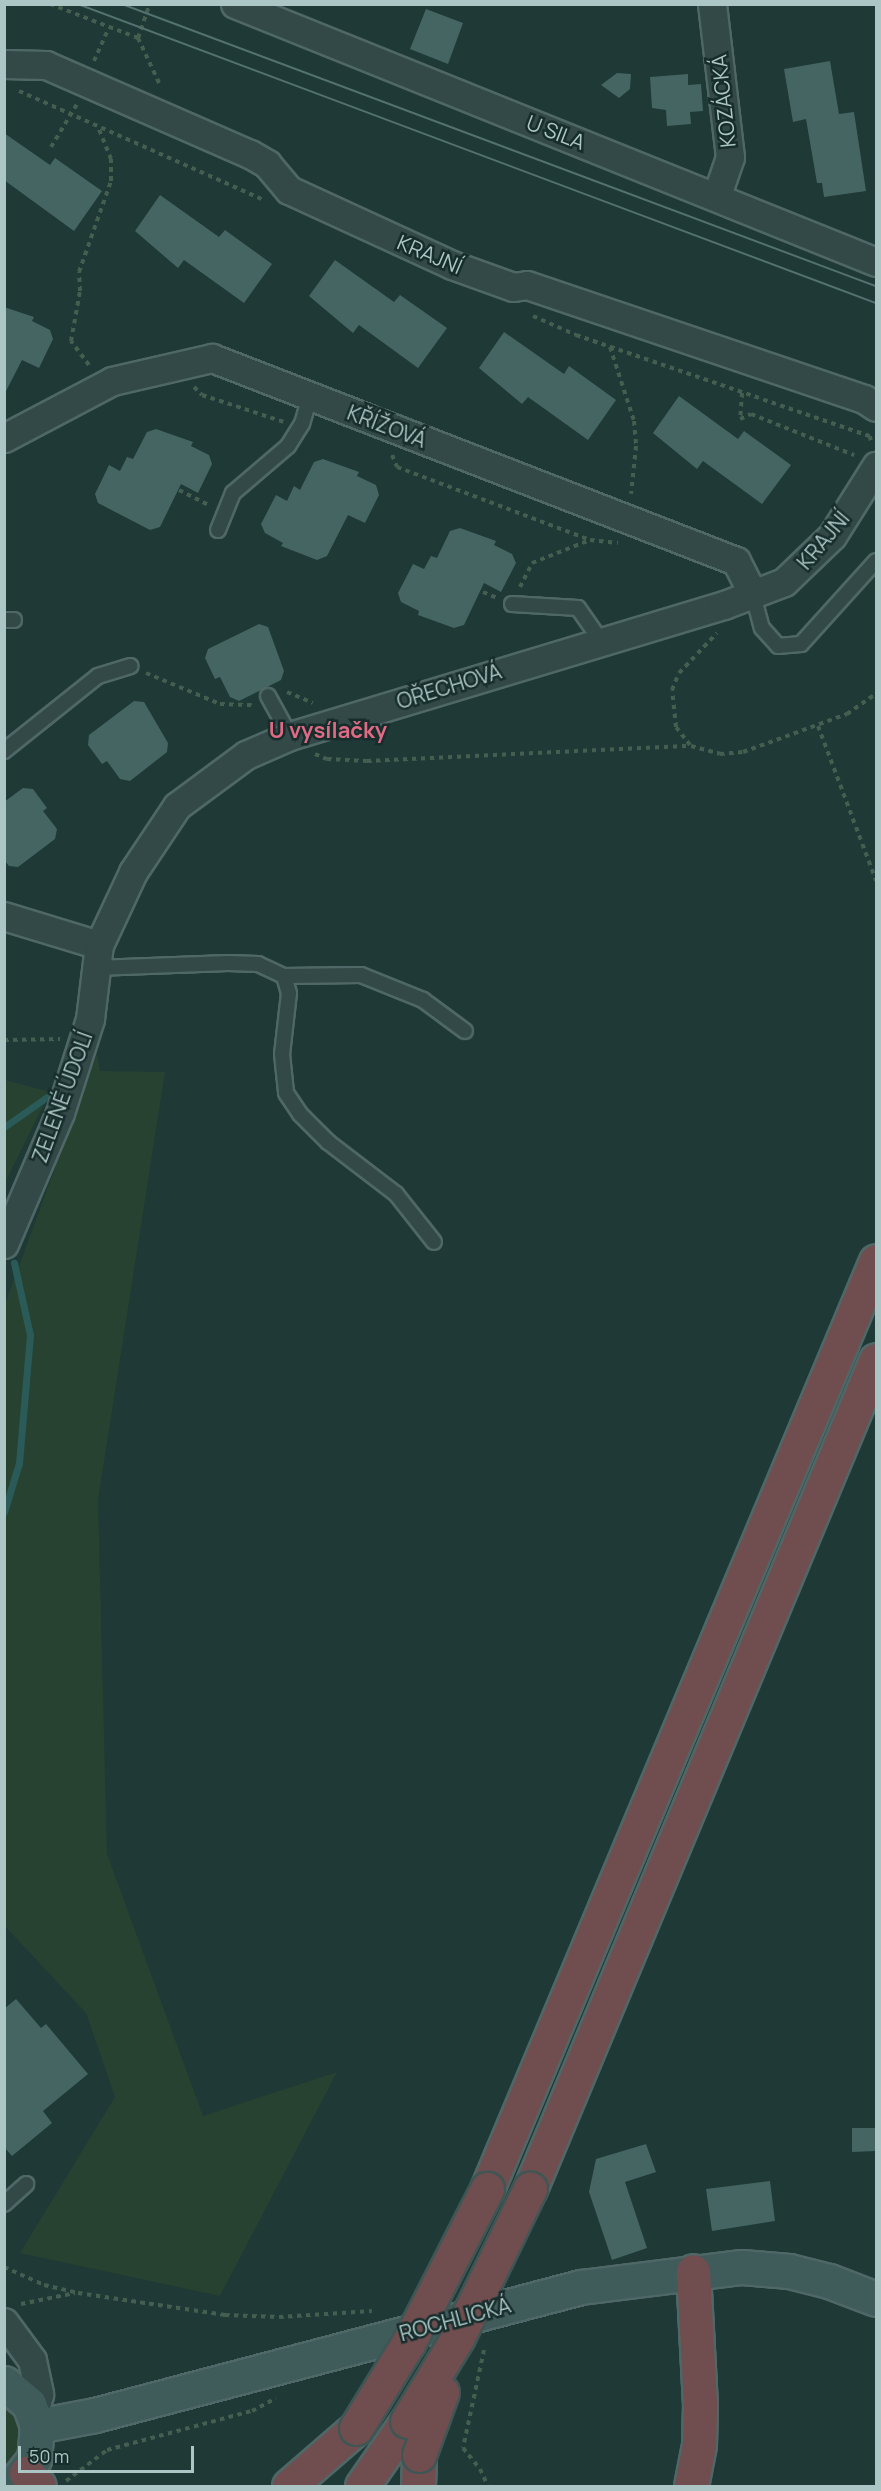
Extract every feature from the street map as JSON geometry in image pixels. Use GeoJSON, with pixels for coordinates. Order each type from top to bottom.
{"type":"FeatureCollection","features":[{"type":"Feature","properties":{"kind":"highway"},"geometry":{"type":"LineString","coordinates":[[315,2487],[409,2342],[487,2189],[876,1260]]}},
{"type":"Feature","properties":{"kind":"highway"},"geometry":{"type":"LineString","coordinates":[[362,2487],[407,2421],[458,2337],[530,2189],[876,1360]]}},
{"type":"Feature","properties":{"kind":"highway"},"geometry":{"type":"LineString","coordinates":[[691,2487],[699,2445],[700,2405],[693,2271]]}},
{"type":"Feature","properties":{"kind":"highway"},"geometry":{"type":"LineString","coordinates":[[418,2471],[458,2337]]}},
{"type":"Feature","properties":{"kind":"highway"},"geometry":{"type":"LineString","coordinates":[[289,2487],[356,2427]]}},
{"type":"Feature","properties":{"kind":"street","name":"U SILA"},"geometry":{"type":"LineString","coordinates":[[235,4],[269,11],[876,262]]}},
{"type":"Feature","properties":{"kind":"street","name":"KOZÁCKÁ"},"geometry":{"type":"LineString","coordinates":[[712,4],[730,157],[717,195]]}},
{"type":"Feature","properties":{"kind":"street","name":"KRAJNÍ"},"geometry":{"type":"LineString","coordinates":[[9,76],[46,65],[267,164],[289,190],[452,265],[513,287],[538,289],[864,399],[876,407]]}},
{"type":"Feature","properties":{"kind":"street","name":"KŘÍŽOVÁ"},"geometry":{"type":"LineString","coordinates":[[4,438],[112,381],[212,358],[736,561],[753,595]]}},
{"type":"Feature","properties":{"kind":"street","name":"KRAJNÍ"},"geometry":{"type":"LineString","coordinates":[[753,595],[784,582],[805,566],[832,536],[869,458]]}},
{"type":"Feature","properties":{"kind":"street","name":"OŘECHOVÁ"},"geometry":{"type":"LineString","coordinates":[[97,957],[133,872],[177,806],[246,755],[290,736],[753,595]]}},
{"type":"Feature","properties":{"kind":"street"},"geometry":{"type":"LineString","coordinates":[[4,916],[97,957]]}},
{"type":"Feature","properties":{"kind":"street","name":"ZELENÉ ÚDOLÍ"},"geometry":{"type":"LineString","coordinates":[[4,1244],[63,1103],[90,1019],[97,957]]}},
{"type":"Feature","properties":{"kind":"street","name":"ROCHLICKÁ"},"geometry":{"type":"LineString","coordinates":[[36,2420],[95,2415],[581,2287],[693,2271],[742,2267],[789,2271],[829,2281],[876,2299]]}},
{"type":"Feature","properties":{"kind":"street"},"geometry":{"type":"LineString","coordinates":[[12,2313],[32,2360],[39,2394],[36,2420],[38,2444],[35,2483]]}},
{"type":"Feature","properties":{"kind":"street"},"geometry":{"type":"LineString","coordinates":[[4,2383],[19,2392],[36,2420]]}},
{"type":"Feature","properties":{"kind":"lane"},"geometry":{"type":"LineString","coordinates":[[218,530],[233,493],[288,446],[302,424],[310,396]]}},
{"type":"Feature","properties":{"kind":"lane"},"geometry":{"type":"LineString","coordinates":[[753,595],[762,628],[778,646],[801,644],[876,561]]}},
{"type":"Feature","properties":{"kind":"lane"},"geometry":{"type":"LineString","coordinates":[[512,604],[578,608],[601,641]]}},
{"type":"Feature","properties":{"kind":"lane"},"geometry":{"type":"LineString","coordinates":[[4,751],[98,676],[130,666]]}},
{"type":"Feature","properties":{"kind":"lane"},"geometry":{"type":"LineString","coordinates":[[268,696],[290,736]]}},
{"type":"Feature","properties":{"kind":"lane"},"geometry":{"type":"LineString","coordinates":[[97,957],[258,964],[284,976],[361,975],[423,1000],[465,1031]]}},
{"type":"Feature","properties":{"kind":"lane"},"geometry":{"type":"LineString","coordinates":[[284,976],[289,993],[282,1054],[286,1093],[300,1114],[328,1142],[396,1194],[434,1242]]}},
{"type":"Feature","properties":{"kind":"lane"},"geometry":{"type":"LineString","coordinates":[[4,2204],[26,2184]]}},
{"type":"Feature","properties":{"kind":"path"},"geometry":{"type":"LineString","coordinates":[[50,4],[108,29],[138,38]]}},
{"type":"Feature","properties":{"kind":"path"},"geometry":{"type":"LineString","coordinates":[[150,4],[138,38],[158,79],[172,120]]}},
{"type":"Feature","properties":{"kind":"path"},"geometry":{"type":"LineString","coordinates":[[86,82],[108,29]]}},
{"type":"Feature","properties":{"kind":"path"},"geometry":{"type":"LineString","coordinates":[[9,76],[72,116],[51,147]]}},
{"type":"Feature","properties":{"kind":"path"},"geometry":{"type":"LineString","coordinates":[[95,373],[72,341],[80,291],[79,272],[111,181],[111,159],[98,127]]}},
{"type":"Feature","properties":{"kind":"path"},"geometry":{"type":"LineString","coordinates":[[610,346],[634,421],[636,446],[632,492],[624,518]]}},
{"type":"Feature","properties":{"kind":"path"},"geometry":{"type":"LineString","coordinates":[[189,382],[202,395],[276,421],[302,424]]}},
{"type":"Feature","properties":{"kind":"path"},"geometry":{"type":"LineString","coordinates":[[742,393],[870,435],[869,458],[751,414],[740,419],[742,393]]}},
{"type":"Feature","properties":{"kind":"path"},"geometry":{"type":"LineString","coordinates":[[389,450],[397,467],[590,540],[532,563],[512,604]]}},
{"type":"Feature","properties":{"kind":"path"},"geometry":{"type":"LineString","coordinates":[[179,490],[225,513]]}},
{"type":"Feature","properties":{"kind":"path"},"geometry":{"type":"LineString","coordinates":[[691,746],[676,727],[672,690],[679,673],[702,653],[719,630],[723,605]]}},
{"type":"Feature","properties":{"kind":"path"},"geometry":{"type":"LineString","coordinates":[[130,666],[220,704],[252,707],[279,689],[320,706]]}},
{"type":"Feature","properties":{"kind":"path"},"geometry":{"type":"LineString","coordinates":[[290,736],[302,748],[327,759],[367,761],[691,746],[720,754],[743,752],[818,726],[847,714],[876,694]]}},
{"type":"Feature","properties":{"kind":"path"},"geometry":{"type":"LineString","coordinates":[[818,726],[876,880]]}},
{"type":"Feature","properties":{"kind":"path"},"geometry":{"type":"LineString","coordinates":[[4,1040],[69,1039]]}},
{"type":"Feature","properties":{"kind":"path"},"geometry":{"type":"LineString","coordinates":[[4,2267],[44,2285],[78,2293],[225,2315],[334,2316]]}},
{"type":"Feature","properties":{"kind":"path"},"geometry":{"type":"LineString","coordinates":[[12,2313],[78,2293]]}},
{"type":"Feature","properties":{"kind":"path"},"geometry":{"type":"LineString","coordinates":[[488,2487],[463,2448],[490,2310]]}},
{"type":"Feature","properties":{"kind":"path"},"geometry":{"type":"LineString","coordinates":[[35,2483],[107,2450],[252,2411],[282,2394]]}},
{"type":"Feature","properties":{"kind":"green space"},"geometry":{"type":"Polygon","coordinates":[[[97,1054],[100,1071],[165,1072],[98,1500],[107,1854],[203,2116],[337,2072],[220,2296],[20,2253],[115,2097],[86,2013],[4,1925],[5,1304],[97,1054]]]}},
{"type":"Feature","properties":{"kind":"green space"},"geometry":{"type":"Polygon","coordinates":[[[4,1080],[50,1092],[5,1183],[4,1080]]]}},
{"type":"Feature","properties":{"kind":"green space"},"geometry":{"type":"Polygon","coordinates":[[[4,2401],[20,2423],[21,2437],[18,2451],[4,2470],[4,2401]]]}},
{"type":"Feature","properties":{"kind":"building"},"geometry":{"type":"Polygon","coordinates":[[[426,9],[463,23],[448,64],[410,49],[426,9]]]}},
{"type":"Feature","properties":{"kind":"building"},"geometry":{"type":"Polygon","coordinates":[[[830,61],[839,114],[854,112],[866,191],[824,197],[822,183],[817,183],[806,119],[793,122],[784,69],[830,61]]]}},
{"type":"Feature","properties":{"kind":"building"},"geometry":{"type":"Polygon","coordinates":[[[617,73],[631,74],[630,89],[619,98],[601,85],[617,73]]]}},
{"type":"Feature","properties":{"kind":"building"},"geometry":{"type":"Polygon","coordinates":[[[688,74],[688,85],[701,84],[703,111],[690,112],[691,124],[667,126],[666,110],[652,108],[650,77],[688,74]]]}},
{"type":"Feature","properties":{"kind":"building"},"geometry":{"type":"Polygon","coordinates":[[[4,133],[50,165],[55,158],[102,191],[74,231],[4,180],[4,133]]]}},
{"type":"Feature","properties":{"kind":"building"},"geometry":{"type":"Polygon","coordinates":[[[160,195],[219,237],[225,230],[272,264],[244,303],[184,260],[178,268],[135,231],[160,195]]]}},
{"type":"Feature","properties":{"kind":"building"},"geometry":{"type":"Polygon","coordinates":[[[335,260],[394,302],[400,295],[447,328],[418,368],[359,325],[353,333],[309,296],[335,260]]]}},
{"type":"Feature","properties":{"kind":"building"},"geometry":{"type":"Polygon","coordinates":[[[4,307],[34,317],[32,321],[50,330],[53,339],[39,368],[22,360],[4,395],[4,307]]]}},
{"type":"Feature","properties":{"kind":"building"},"geometry":{"type":"Polygon","coordinates":[[[504,332],[564,374],[569,366],[616,400],[588,440],[528,397],[522,404],[479,368],[504,332]]]}},
{"type":"Feature","properties":{"kind":"building"},"geometry":{"type":"Polygon","coordinates":[[[679,396],[738,439],[744,431],[791,465],[762,504],[703,461],[697,469],[653,433],[679,396]]]}},
{"type":"Feature","properties":{"kind":"building"},"geometry":{"type":"Polygon","coordinates":[[[156,429],[193,442],[191,446],[209,455],[212,464],[198,493],[181,484],[160,527],[150,530],[98,503],[95,494],[109,465],[120,471],[127,457],[133,459],[147,432],[156,429]]]}},
{"type":"Feature","properties":{"kind":"building"},"geometry":{"type":"Polygon","coordinates":[[[323,459],[359,472],[357,476],[376,485],[379,495],[365,523],[348,515],[327,556],[317,560],[281,546],[283,543],[265,533],[261,524],[276,495],[287,501],[294,486],[300,490],[314,462],[323,459]]]}},
{"type":"Feature","properties":{"kind":"building"},"geometry":{"type":"Polygon","coordinates":[[[460,528],[496,541],[494,545],[512,554],[516,563],[501,592],[484,583],[464,625],[454,628],[418,615],[419,611],[401,602],[398,593],[413,564],[424,569],[431,556],[437,558],[450,531],[460,528]]]}},
{"type":"Feature","properties":{"kind":"building"},"geometry":{"type":"Polygon","coordinates":[[[259,624],[268,627],[284,671],[281,680],[239,701],[230,697],[220,677],[215,679],[205,658],[208,649],[259,624]]]}},
{"type":"Feature","properties":{"kind":"building"},"geometry":{"type":"Polygon","coordinates":[[[134,701],[144,702],[168,743],[167,752],[130,781],[120,779],[107,761],[102,764],[88,745],[89,735],[134,701]]]}},
{"type":"Feature","properties":{"kind":"building"},"geometry":{"type":"Polygon","coordinates":[[[23,788],[33,789],[47,808],[43,811],[57,829],[55,839],[18,867],[9,866],[4,860],[4,802],[23,788]]]}},
{"type":"Feature","properties":{"kind":"building"},"geometry":{"type":"Polygon","coordinates":[[[16,1999],[41,2028],[46,2024],[88,2074],[43,2111],[52,2123],[12,2156],[4,2147],[4,2009],[16,1999]]]}},
{"type":"Feature","properties":{"kind":"building"},"geometry":{"type":"Polygon","coordinates":[[[852,2128],[876,2128],[876,2151],[852,2152],[852,2128]]]}},
{"type":"Feature","properties":{"kind":"building"},"geometry":{"type":"Polygon","coordinates":[[[646,2144],[656,2172],[625,2182],[647,2248],[612,2260],[589,2192],[596,2159],[646,2144]]]}},
{"type":"Feature","properties":{"kind":"building"},"geometry":{"type":"Polygon","coordinates":[[[770,2181],[775,2221],[712,2231],[706,2189],[770,2181]]]}},
{"type":"Feature","properties":{"kind":"waterway"},"geometry":{"type":"LineString","coordinates":[[4,1127],[47,1097]]}},
{"type":"Feature","properties":{"kind":"waterway"},"geometry":{"type":"LineString","coordinates":[[4,1512],[19,1463],[30,1335],[14,1263]]}},
{"type":"Feature","properties":{"kind":"tram line"},"geometry":{"type":"LineString","coordinates":[[78,4],[876,303]]}},
{"type":"Feature","properties":{"kind":"tram line"},"geometry":{"type":"LineString","coordinates":[[122,4],[876,286]]}},
{"type":"Feature","properties":{"kind":"district","name":"U vysílačky"},"geometry":{"type":"Point","coordinates":[328,731]}}]}
